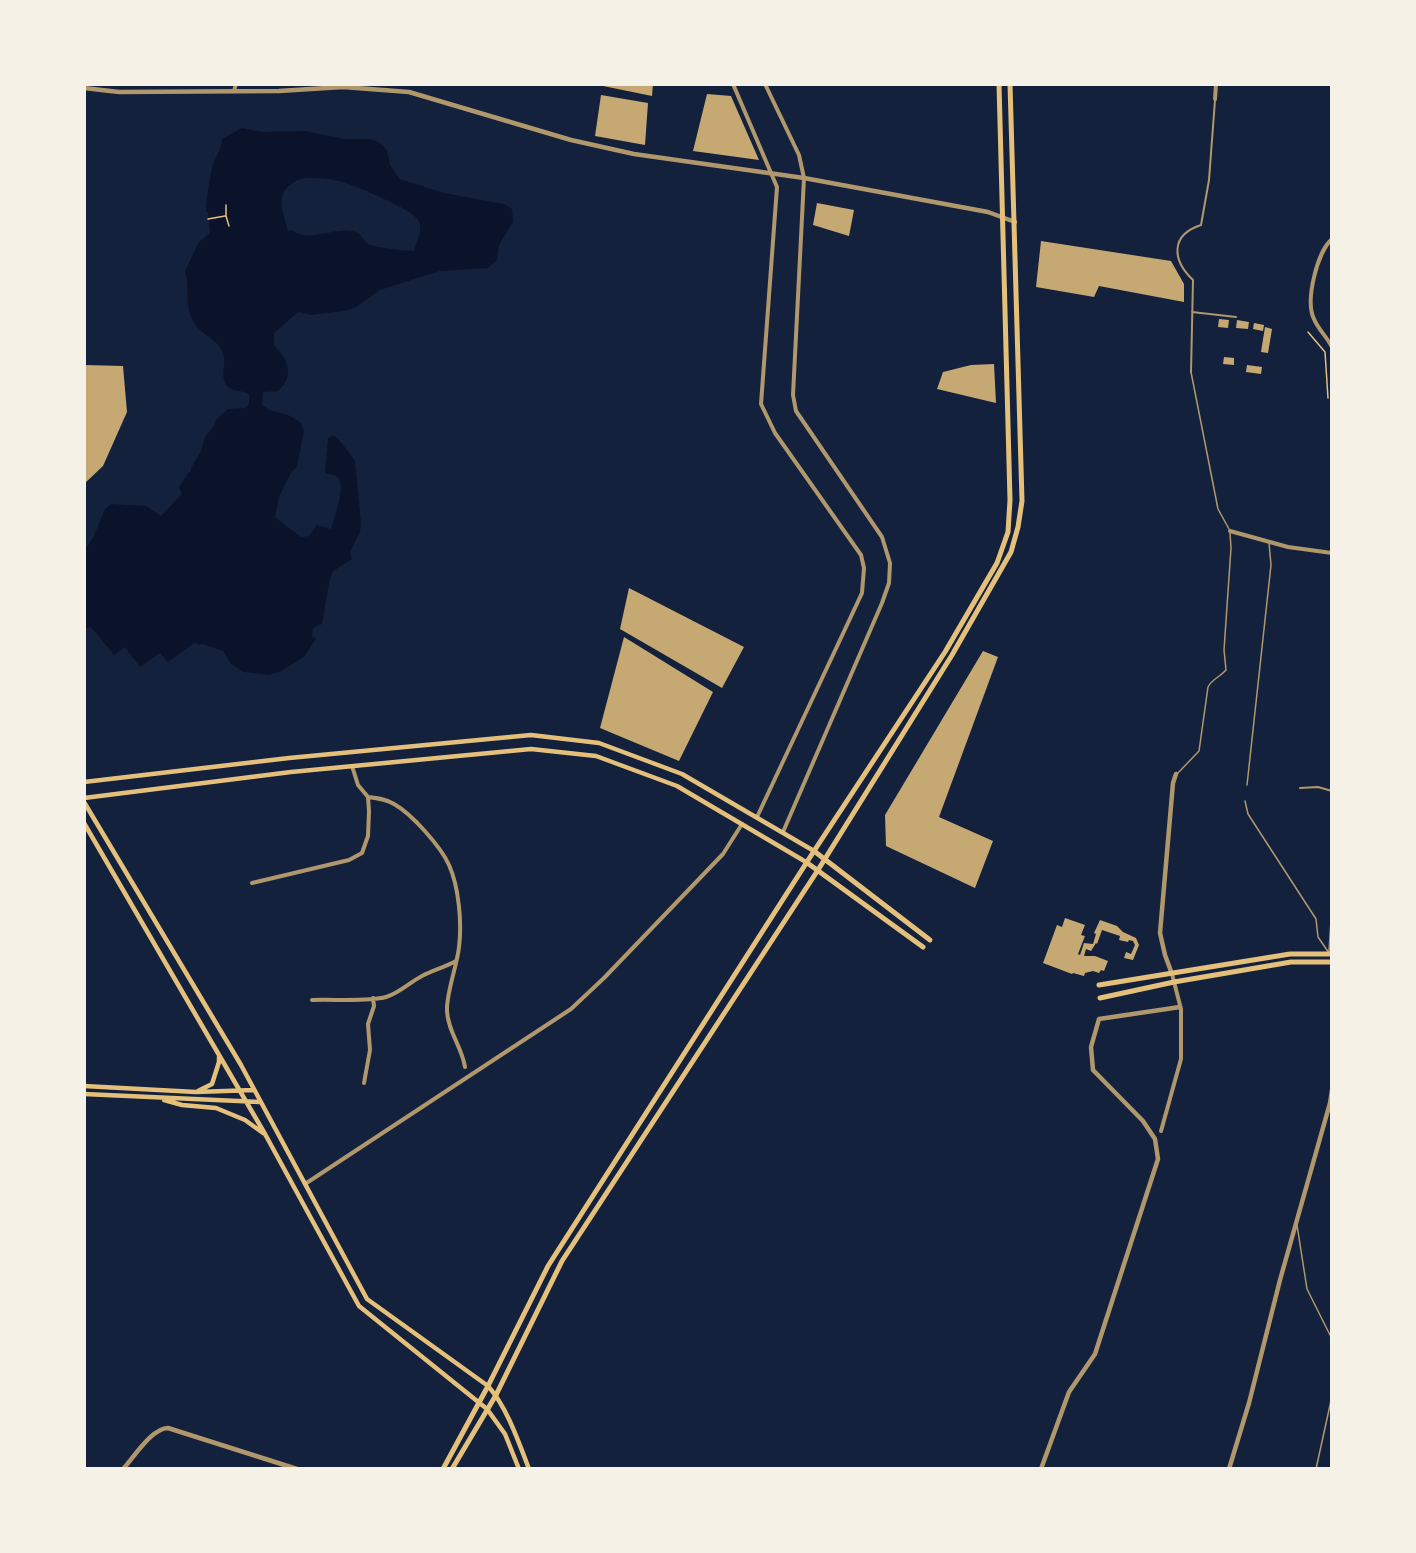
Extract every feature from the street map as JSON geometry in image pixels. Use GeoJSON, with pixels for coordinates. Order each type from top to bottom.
{"type":"FeatureCollection","features":[{"type":"Feature","properties":{"kind":"main road"},"geometry":{"type":"LineString","coordinates":[[443,1469],[488,1386],[548,1266],[806,862],[945,652],[996,563],[1008,532],[1010,500],[999,84]]}},
{"type":"Feature","properties":{"kind":"main road"},"geometry":{"type":"LineString","coordinates":[[452,1469],[496,1395],[562,1261],[825,860],[958,645],[1011,552],[1022,501],[1010,84]]}},
{"type":"Feature","properties":{"kind":"main road"},"geometry":{"type":"LineString","coordinates":[[84,782],[301,757],[531,735],[599,743],[682,774],[783,832],[814,851],[930,940]]}},
{"type":"Feature","properties":{"kind":"main road"},"geometry":{"type":"LineString","coordinates":[[529,1469],[512,1426],[496,1395],[488,1386],[367,1299],[241,1065],[84,800],[352,766],[531,749],[596,756],[676,786],[742,824],[818,870],[923,947]]}},
{"type":"Feature","properties":{"kind":"main road"},"geometry":{"type":"LineString","coordinates":[[84,823],[265,1134],[359,1306],[487,1408],[505,1434],[519,1469]]}},
{"type":"Feature","properties":{"kind":"main road"},"geometry":{"type":"LineString","coordinates":[[1100,985],[1290,954],[1331,955]]}},
{"type":"Feature","properties":{"kind":"main road"},"geometry":{"type":"LineString","coordinates":[[1100,998],[1174,982],[1291,962],[1332,962]]}},
{"type":"Feature","properties":{"kind":"main road"},"geometry":{"type":"LineString","coordinates":[[196,1092],[212,1084],[219,1062],[218,1053]]}},
{"type":"Feature","properties":{"kind":"main road"},"geometry":{"type":"LineString","coordinates":[[84,1086],[196,1092],[254,1090]]}},
{"type":"Feature","properties":{"kind":"main road"},"geometry":{"type":"LineString","coordinates":[[84,1094],[260,1102]]}},
{"type":"Feature","properties":{"kind":"main road"},"geometry":{"type":"LineString","coordinates":[[156,1097],[182,1105],[216,1108],[245,1120],[265,1134]]}},
{"type":"Feature","properties":{"kind":"street"},"geometry":{"type":"LineString","coordinates":[[234,91],[236,84]]}},
{"type":"Feature","properties":{"kind":"street"},"geometry":{"type":"LineString","coordinates":[[733,84],[777,187],[761,404],[775,434],[861,555],[864,581],[862,593],[757,817]]}},
{"type":"Feature","properties":{"kind":"street"},"geometry":{"type":"LineString","coordinates":[[765,84],[799,155],[804,178],[793,395],[796,411],[882,537],[890,563],[889,583],[882,603],[783,832]]}},
{"type":"Feature","properties":{"kind":"street"},"geometry":{"type":"LineString","coordinates":[[1191,372],[1193,280],[1183,270],[1176,251],[1186,233],[1201,225],[1209,180],[1216,84]]}},
{"type":"Feature","properties":{"kind":"street"},"geometry":{"type":"LineString","coordinates":[[84,88],[119,92],[343,87],[409,92],[570,140],[634,154],[804,178],[988,212],[1015,222]]}},
{"type":"Feature","properties":{"kind":"street"},"geometry":{"type":"LineString","coordinates":[[1332,239],[1326,244],[1316,267],[1312,303],[1313,318],[1332,347]]}},
{"type":"Feature","properties":{"kind":"street"},"geometry":{"type":"LineString","coordinates":[[1192,312],[1236,317]]}},
{"type":"Feature","properties":{"kind":"street"},"geometry":{"type":"LineString","coordinates":[[1230,531],[1288,547],[1332,553]]}},
{"type":"Feature","properties":{"kind":"street"},"geometry":{"type":"LineString","coordinates":[[352,766],[358,784],[368,796],[393,803],[404,810],[448,862],[458,902],[459,920],[459,947],[447,1009],[448,1024],[460,1047],[465,1067]]}},
{"type":"Feature","properties":{"kind":"street"},"geometry":{"type":"LineString","coordinates":[[1161,1131],[1181,1059],[1180,1007],[1161,933],[1173,783],[1176,774]]}},
{"type":"Feature","properties":{"kind":"street"},"geometry":{"type":"LineString","coordinates":[[1300,788],[1318,787],[1332,791]]}},
{"type":"Feature","properties":{"kind":"street"},"geometry":{"type":"LineString","coordinates":[[252,883],[349,860],[362,853],[369,830],[368,796]]}},
{"type":"Feature","properties":{"kind":"street"},"geometry":{"type":"LineString","coordinates":[[305,1184],[571,1009],[604,978],[723,854],[742,824]]}},
{"type":"Feature","properties":{"kind":"street"},"geometry":{"type":"LineString","coordinates":[[1331,955],[1332,926]]}},
{"type":"Feature","properties":{"kind":"street"},"geometry":{"type":"LineString","coordinates":[[312,1000],[384,998],[396,993],[416,979],[447,967],[457,960]]}},
{"type":"Feature","properties":{"kind":"street"},"geometry":{"type":"LineString","coordinates":[[364,1083],[370,1050],[368,1023],[374,1006],[373,998]]}},
{"type":"Feature","properties":{"kind":"street"},"geometry":{"type":"LineString","coordinates":[[1041,1469],[1069,1392],[1095,1354],[1158,1159],[1155,1139],[1143,1121],[1093,1070],[1091,1047],[1099,1020],[1180,1007]]}},
{"type":"Feature","properties":{"kind":"street"},"geometry":{"type":"LineString","coordinates":[[1229,1469],[1249,1403],[1332,1090]]}},
{"type":"Feature","properties":{"kind":"street"},"geometry":{"type":"LineString","coordinates":[[123,1469],[154,1432],[163,1428],[297,1469]]}},
{"type":"Feature","properties":{"kind":"lane"},"geometry":{"type":"LineString","coordinates":[[1176,774],[1199,751],[1208,687],[1211,681],[1226,670],[1224,650],[1231,548],[1230,531],[1218,509],[1191,372]]}},
{"type":"Feature","properties":{"kind":"lane"},"geometry":{"type":"LineString","coordinates":[[1247,785],[1271,566],[1269,542]]}},
{"type":"Feature","properties":{"kind":"lane"},"geometry":{"type":"LineString","coordinates":[[1245,801],[1248,814],[1316,919],[1318,937],[1331,955]]}},
{"type":"Feature","properties":{"kind":"lane"},"geometry":{"type":"LineString","coordinates":[[1297,1221],[1307,1289],[1332,1339]]}},
{"type":"Feature","properties":{"kind":"lane"},"geometry":{"type":"LineString","coordinates":[[1316,1469],[1332,1396]]}},
{"type":"Feature","properties":{"kind":"path"},"geometry":{"type":"LineString","coordinates":[[226,205],[229,226]]}},
{"type":"Feature","properties":{"kind":"path"},"geometry":{"type":"LineString","coordinates":[[208,219],[226,216]]}},
{"type":"Feature","properties":{"kind":"path"},"geometry":{"type":"LineString","coordinates":[[1308,332],[1324,352],[1328,398]]}},
{"type":"Feature","properties":{"kind":"water"},"geometry":{"type":"Polygon","coordinates":[[[242,128],[262,132],[305,131],[344,139],[370,139],[379,142],[387,150],[390,165],[400,179],[444,193],[504,204],[512,209],[513,222],[499,245],[497,260],[488,268],[440,271],[380,290],[355,308],[344,311],[311,315],[298,312],[274,333],[274,345],[288,367],[287,379],[278,391],[263,392],[262,405],[269,410],[295,419],[301,423],[304,431],[297,467],[292,471],[279,497],[275,517],[301,537],[309,536],[317,525],[331,529],[341,489],[338,478],[325,473],[328,438],[334,435],[355,461],[361,523],[360,532],[350,552],[352,559],[333,571],[330,578],[322,624],[313,628],[312,636],[316,639],[304,657],[279,672],[269,675],[244,672],[231,664],[223,651],[203,644],[198,645],[196,642],[168,662],[160,653],[140,667],[125,647],[114,655],[90,626],[84,630],[84,551],[93,538],[105,509],[111,504],[146,506],[161,516],[182,494],[179,487],[191,472],[205,437],[216,420],[228,409],[245,408],[249,404],[249,394],[227,386],[224,378],[222,351],[194,323],[188,306],[185,271],[199,242],[210,233],[206,211],[208,193],[212,168],[222,139],[242,128]],[[304,178],[287,187],[283,193],[282,207],[288,231],[313,235],[351,231],[359,234],[371,245],[414,251],[420,224],[414,215],[383,198],[349,184],[333,180],[304,178]]]}},
{"type":"Feature","properties":{"kind":"building"},"geometry":{"type":"Polygon","coordinates":[[[603,84],[653,84],[652,96],[603,86],[603,84]]]}},
{"type":"Feature","properties":{"kind":"building"},"geometry":{"type":"Polygon","coordinates":[[[707,94],[731,96],[759,160],[693,151],[707,94]]]}},
{"type":"Feature","properties":{"kind":"building"},"geometry":{"type":"Polygon","coordinates":[[[601,95],[648,103],[645,145],[595,136],[601,95]]]}},
{"type":"Feature","properties":{"kind":"building"},"geometry":{"type":"Polygon","coordinates":[[[817,203],[854,210],[849,236],[813,225],[817,203]]]}},
{"type":"Feature","properties":{"kind":"building"},"geometry":{"type":"Polygon","coordinates":[[[1041,241],[1171,261],[1184,284],[1184,302],[1099,286],[1094,297],[1036,287],[1041,241]]]}},
{"type":"Feature","properties":{"kind":"building"},"geometry":{"type":"Polygon","coordinates":[[[1219,319],[1229,320],[1228,328],[1218,327],[1219,319]]]}},
{"type":"Feature","properties":{"kind":"building"},"geometry":{"type":"Polygon","coordinates":[[[1237,320],[1249,322],[1248,329],[1236,328],[1237,320]]]}},
{"type":"Feature","properties":{"kind":"building"},"geometry":{"type":"Polygon","coordinates":[[[1254,323],[1264,325],[1263,331],[1253,329],[1254,323]]]}},
{"type":"Feature","properties":{"kind":"building"},"geometry":{"type":"Polygon","coordinates":[[[1265,327],[1272,329],[1268,353],[1261,352],[1265,327]]]}},
{"type":"Feature","properties":{"kind":"building"},"geometry":{"type":"Polygon","coordinates":[[[1224,357],[1234,358],[1234,365],[1223,364],[1224,357]]]}},
{"type":"Feature","properties":{"kind":"building"},"geometry":{"type":"Polygon","coordinates":[[[994,364],[996,403],[937,389],[943,372],[971,365],[994,364]]]}},
{"type":"Feature","properties":{"kind":"building"},"geometry":{"type":"Polygon","coordinates":[[[84,365],[123,366],[127,412],[103,466],[84,484],[84,365]]]}},
{"type":"Feature","properties":{"kind":"building"},"geometry":{"type":"Polygon","coordinates":[[[1247,365],[1262,367],[1261,374],[1246,372],[1247,365]]]}},
{"type":"Feature","properties":{"kind":"building"},"geometry":{"type":"Polygon","coordinates":[[[629,588],[744,647],[722,688],[620,629],[629,588]]]}},
{"type":"Feature","properties":{"kind":"building"},"geometry":{"type":"Polygon","coordinates":[[[624,637],[713,692],[679,761],[600,728],[624,637]]]}},
{"type":"Feature","properties":{"kind":"building"},"geometry":{"type":"Polygon","coordinates":[[[983,651],[998,657],[939,817],[993,841],[975,888],[886,846],[885,815],[983,651]]]}},
{"type":"Feature","properties":{"kind":"building"},"geometry":{"type":"Polygon","coordinates":[[[1065,918],[1085,925],[1081,935],[1085,936],[1078,954],[1080,955],[1084,943],[1093,944],[1096,934],[1094,933],[1100,920],[1117,926],[1123,932],[1136,938],[1139,945],[1133,960],[1124,958],[1126,952],[1131,954],[1135,945],[1133,941],[1119,940],[1120,936],[1102,930],[1097,944],[1091,951],[1086,949],[1084,956],[1095,956],[1108,961],[1104,971],[1085,973],[1084,976],[1043,963],[1057,925],[1062,927],[1065,918]]]}}]}
